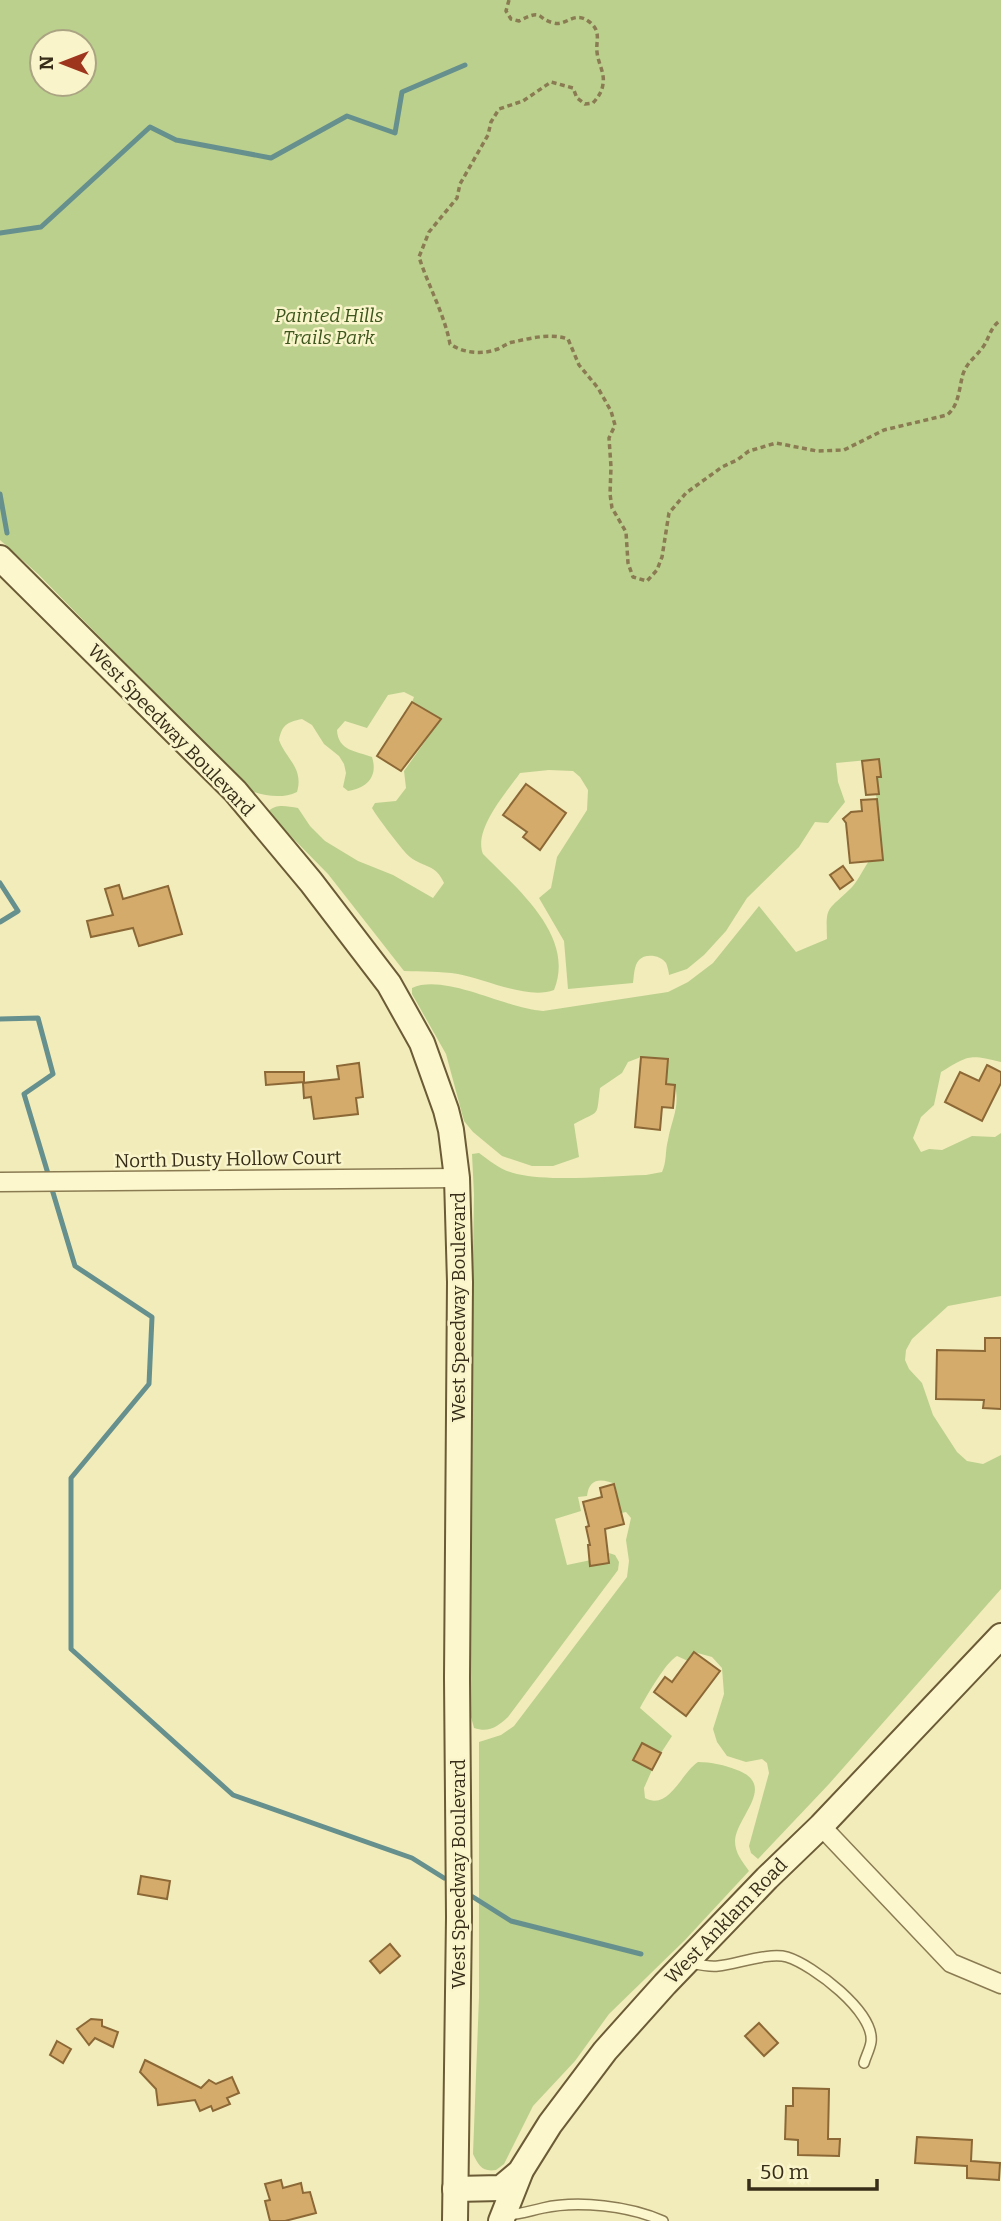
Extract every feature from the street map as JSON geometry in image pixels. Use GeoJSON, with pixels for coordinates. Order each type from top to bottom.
{"type":"FeatureCollection","features":[{"type":"Feature","properties":{"kind":"main road","name":"West Speedway Boulevard"},"geometry":{"type":"LineString","coordinates":[[0,558],[234,791],[362,946],[389,984],[426,1053],[449,1120],[457,1178],[460,1282],[457,1664],[459,1917],[455,2221]]}},
{"type":"Feature","properties":{"kind":"main road","name":"West Anklam Road"},"geometry":{"type":"LineString","coordinates":[[455,2189],[501,2188],[520,2172],[550,2124],[606,2051],[686,1962],[821,1826],[1001,1636]]}},
{"type":"Feature","properties":{"kind":"main road"},"geometry":{"type":"LineString","coordinates":[[514,2218],[520,2172]]}},
{"type":"Feature","properties":{"kind":"street","name":"North Dusty Hollow Court"},"geometry":{"type":"LineString","coordinates":[[0,1182],[457,1178]]}},
{"type":"Feature","properties":{"kind":"street"},"geometry":{"type":"LineString","coordinates":[[821,1826],[951,1963],[1001,1984]]}},
{"type":"Feature","properties":{"kind":"lane"},"geometry":{"type":"LineString","coordinates":[[686,1962],[714,1967],[755,1959],[786,1957],[808,1968],[848,1996],[864,2019],[872,2040],[864,2063]]}},
{"type":"Feature","properties":{"kind":"lane"},"geometry":{"type":"LineString","coordinates":[[514,2218],[544,2208],[592,2204],[653,2216],[663,2221]]}},
{"type":"Feature","properties":{"kind":"path"},"geometry":{"type":"LineString","coordinates":[[509,0],[506,11],[511,19],[519,21],[530,15],[541,15],[552,23],[558,23],[583,17],[593,25],[597,32],[597,52],[604,80],[601,93],[593,103],[584,104],[573,88],[551,82],[523,101],[499,109],[460,184],[457,198],[429,232],[419,257],[447,328],[450,344],[460,351],[484,352],[511,342],[554,334],[568,339],[579,365],[598,388],[611,411],[615,425],[609,438],[610,494],[612,508],[626,533],[628,563],[633,578],[647,581],[657,570],[669,513],[687,493],[749,451],[776,443],[817,451],[844,450],[884,430],[947,415],[953,410],[964,371],[973,356],[982,348],[995,324],[1001,320]]}},
{"type":"Feature","properties":{"kind":"green space","name":"Painted Hills Trails Park"},"geometry":{"type":"Polygon","coordinates":[[[0,0],[1001,0],[1001,1062],[969,1058],[941,1072],[934,1105],[921,1117],[913,1138],[921,1152],[929,1149],[942,1150],[972,1136],[995,1137],[1001,1133],[1001,1296],[948,1306],[912,1339],[906,1350],[905,1360],[909,1369],[922,1383],[933,1415],[957,1452],[967,1461],[983,1464],[1001,1455],[1001,1589],[829,1784],[758,1859],[751,1853],[749,1846],[769,1773],[767,1763],[762,1759],[746,1762],[727,1756],[717,1742],[713,1729],[724,1694],[722,1668],[712,1657],[694,1652],[688,1661],[677,1656],[673,1659],[640,1708],[672,1736],[661,1753],[642,1743],[633,1760],[652,1770],[644,1788],[645,1798],[653,1801],[668,1795],[698,1762],[728,1767],[749,1776],[755,1793],[737,1832],[735,1845],[749,1871],[685,1940],[609,2014],[575,2061],[533,2106],[504,2164],[496,2170],[482,2167],[473,2154],[479,1997],[479,1742],[501,1735],[514,1726],[627,1577],[629,1561],[626,1540],[631,1518],[626,1512],[621,1513],[615,1484],[601,1480],[590,1486],[587,1496],[578,1497],[581,1511],[555,1519],[567,1565],[591,1560],[592,1565],[610,1561],[609,1553],[615,1555],[619,1562],[618,1570],[508,1717],[492,1728],[474,1728],[471,1717],[468,1556],[474,1195],[472,1154],[479,1153],[506,1171],[547,1178],[646,1175],[662,1172],[676,1107],[676,1093],[675,1085],[666,1084],[668,1059],[641,1057],[628,1062],[622,1073],[600,1088],[596,1112],[574,1124],[579,1157],[553,1166],[532,1166],[502,1156],[464,1121],[446,1054],[412,994],[412,988],[441,985],[543,1011],[668,992],[688,982],[713,963],[759,906],[796,952],[827,939],[829,910],[852,887],[869,861],[883,860],[876,794],[877,777],[881,776],[879,759],[836,763],[838,782],[845,802],[828,823],[815,822],[799,847],[747,898],[726,931],[687,969],[669,975],[664,960],[645,956],[636,965],[633,983],[568,989],[564,941],[539,898],[551,888],[557,857],[587,810],[588,790],[573,771],[520,773],[492,812],[481,844],[483,854],[526,898],[550,932],[557,951],[559,970],[554,990],[519,991],[458,974],[404,971],[328,874],[269,811],[279,806],[298,808],[310,826],[325,841],[358,861],[393,875],[433,898],[444,883],[441,877],[433,869],[407,854],[372,808],[375,803],[396,801],[406,788],[404,771],[441,719],[412,702],[414,697],[404,692],[388,695],[367,728],[345,721],[337,730],[341,742],[349,749],[372,757],[374,764],[370,780],[361,787],[348,791],[343,787],[346,773],[339,756],[324,744],[312,725],[302,719],[292,721],[286,725],[279,740],[296,770],[299,784],[297,792],[274,796],[251,791],[38,574],[0,540],[0,0]]]}},
{"type":"Feature","properties":{"kind":"building"},"geometry":{"type":"Polygon","coordinates":[[[412,702],[441,719],[401,771],[377,756],[412,702]]]}},
{"type":"Feature","properties":{"kind":"building"},"geometry":{"type":"Polygon","coordinates":[[[879,759],[879,794],[866,795],[862,761],[879,759]]]}},
{"type":"Feature","properties":{"kind":"building"},"geometry":{"type":"Polygon","coordinates":[[[526,784],[566,813],[540,850],[523,837],[527,832],[503,815],[526,784]]]}},
{"type":"Feature","properties":{"kind":"building"},"geometry":{"type":"Polygon","coordinates":[[[877,799],[883,860],[850,863],[846,823],[843,819],[851,812],[862,811],[861,800],[877,799]]]}},
{"type":"Feature","properties":{"kind":"building"},"geometry":{"type":"Polygon","coordinates":[[[843,866],[853,880],[840,889],[830,875],[843,866]]]}},
{"type":"Feature","properties":{"kind":"building"},"geometry":{"type":"Polygon","coordinates":[[[119,885],[123,899],[168,886],[182,934],[139,946],[133,928],[91,937],[87,921],[113,915],[105,889],[119,885]]]}},
{"type":"Feature","properties":{"kind":"building"},"geometry":{"type":"Polygon","coordinates":[[[641,1057],[668,1059],[666,1084],[675,1085],[673,1108],[662,1107],[660,1130],[635,1127],[641,1057]]]}},
{"type":"Feature","properties":{"kind":"building"},"geometry":{"type":"Polygon","coordinates":[[[359,1063],[363,1097],[356,1098],[358,1114],[314,1119],[311,1097],[304,1098],[303,1083],[339,1079],[337,1066],[359,1063]]]}},
{"type":"Feature","properties":{"kind":"building"},"geometry":{"type":"Polygon","coordinates":[[[987,1065],[1001,1072],[1001,1083],[982,1121],[945,1102],[960,1072],[979,1081],[987,1065]]]}},
{"type":"Feature","properties":{"kind":"building"},"geometry":{"type":"Polygon","coordinates":[[[265,1072],[304,1072],[304,1082],[266,1085],[265,1072]]]}},
{"type":"Feature","properties":{"kind":"building"},"geometry":{"type":"Polygon","coordinates":[[[985,1338],[1001,1338],[1001,1409],[983,1408],[984,1400],[936,1399],[937,1350],[985,1351],[985,1338]]]}},
{"type":"Feature","properties":{"kind":"building"},"geometry":{"type":"Polygon","coordinates":[[[614,1484],[624,1524],[605,1529],[609,1563],[590,1566],[590,1545],[586,1527],[589,1526],[583,1502],[602,1497],[600,1488],[614,1484]]]}},
{"type":"Feature","properties":{"kind":"building"},"geometry":{"type":"Polygon","coordinates":[[[694,1652],[720,1671],[686,1716],[654,1692],[665,1677],[672,1682],[694,1652]]]}},
{"type":"Feature","properties":{"kind":"building"},"geometry":{"type":"Polygon","coordinates":[[[642,1743],[661,1753],[652,1770],[633,1760],[642,1743]]]}},
{"type":"Feature","properties":{"kind":"building"},"geometry":{"type":"Polygon","coordinates":[[[141,1876],[170,1881],[167,1899],[138,1894],[141,1876]]]}},
{"type":"Feature","properties":{"kind":"building"},"geometry":{"type":"Polygon","coordinates":[[[390,1944],[400,1956],[380,1973],[370,1961],[390,1944]]]}},
{"type":"Feature","properties":{"kind":"building"},"geometry":{"type":"Polygon","coordinates":[[[91,2019],[102,2020],[102,2026],[118,2032],[113,2047],[95,2038],[89,2045],[77,2029],[91,2019]]]}},
{"type":"Feature","properties":{"kind":"building"},"geometry":{"type":"Polygon","coordinates":[[[759,2023],[778,2043],[764,2056],[745,2036],[759,2023]]]}},
{"type":"Feature","properties":{"kind":"building"},"geometry":{"type":"Polygon","coordinates":[[[57,2041],[71,2049],[63,2063],[50,2055],[57,2041]]]}},
{"type":"Feature","properties":{"kind":"building"},"geometry":{"type":"Polygon","coordinates":[[[145,2060],[201,2088],[209,2080],[216,2084],[232,2077],[239,2093],[227,2098],[230,2104],[213,2111],[211,2106],[200,2111],[195,2100],[158,2105],[156,2089],[140,2072],[145,2060]]]}},
{"type":"Feature","properties":{"kind":"building"},"geometry":{"type":"Polygon","coordinates":[[[793,2088],[829,2089],[828,2139],[840,2139],[839,2156],[798,2155],[798,2140],[785,2139],[786,2106],[793,2106],[793,2088]]]}},
{"type":"Feature","properties":{"kind":"building"},"geometry":{"type":"Polygon","coordinates":[[[917,2137],[972,2140],[971,2161],[1000,2163],[999,2180],[967,2178],[967,2166],[915,2163],[917,2137]]]}},
{"type":"Feature","properties":{"kind":"building"},"geometry":{"type":"Polygon","coordinates":[[[281,2180],[283,2188],[301,2183],[303,2193],[310,2192],[316,2213],[285,2221],[270,2221],[265,2201],[270,2200],[265,2184],[281,2180]]]}},
{"type":"Feature","properties":{"kind":"waterway"},"geometry":{"type":"LineString","coordinates":[[0,233],[41,227],[150,127],[176,140],[271,158],[347,116],[395,133],[402,92],[465,65]]}},
{"type":"Feature","properties":{"kind":"waterway"},"geometry":{"type":"LineString","coordinates":[[0,494],[7,533]]}},
{"type":"Feature","properties":{"kind":"waterway"},"geometry":{"type":"LineString","coordinates":[[0,883],[18,911],[0,922]]}},
{"type":"Feature","properties":{"kind":"waterway"},"geometry":{"type":"LineString","coordinates":[[0,1019],[38,1018],[53,1074],[24,1094],[49,1177]]}},
{"type":"Feature","properties":{"kind":"waterway"},"geometry":{"type":"LineString","coordinates":[[51,1186],[75,1266],[152,1317],[149,1384],[71,1478],[71,1649],[233,1795],[412,1858],[444,1878]]}},
{"type":"Feature","properties":{"kind":"waterway"},"geometry":{"type":"LineString","coordinates":[[473,1897],[511,1921],[641,1954]]}}]}
